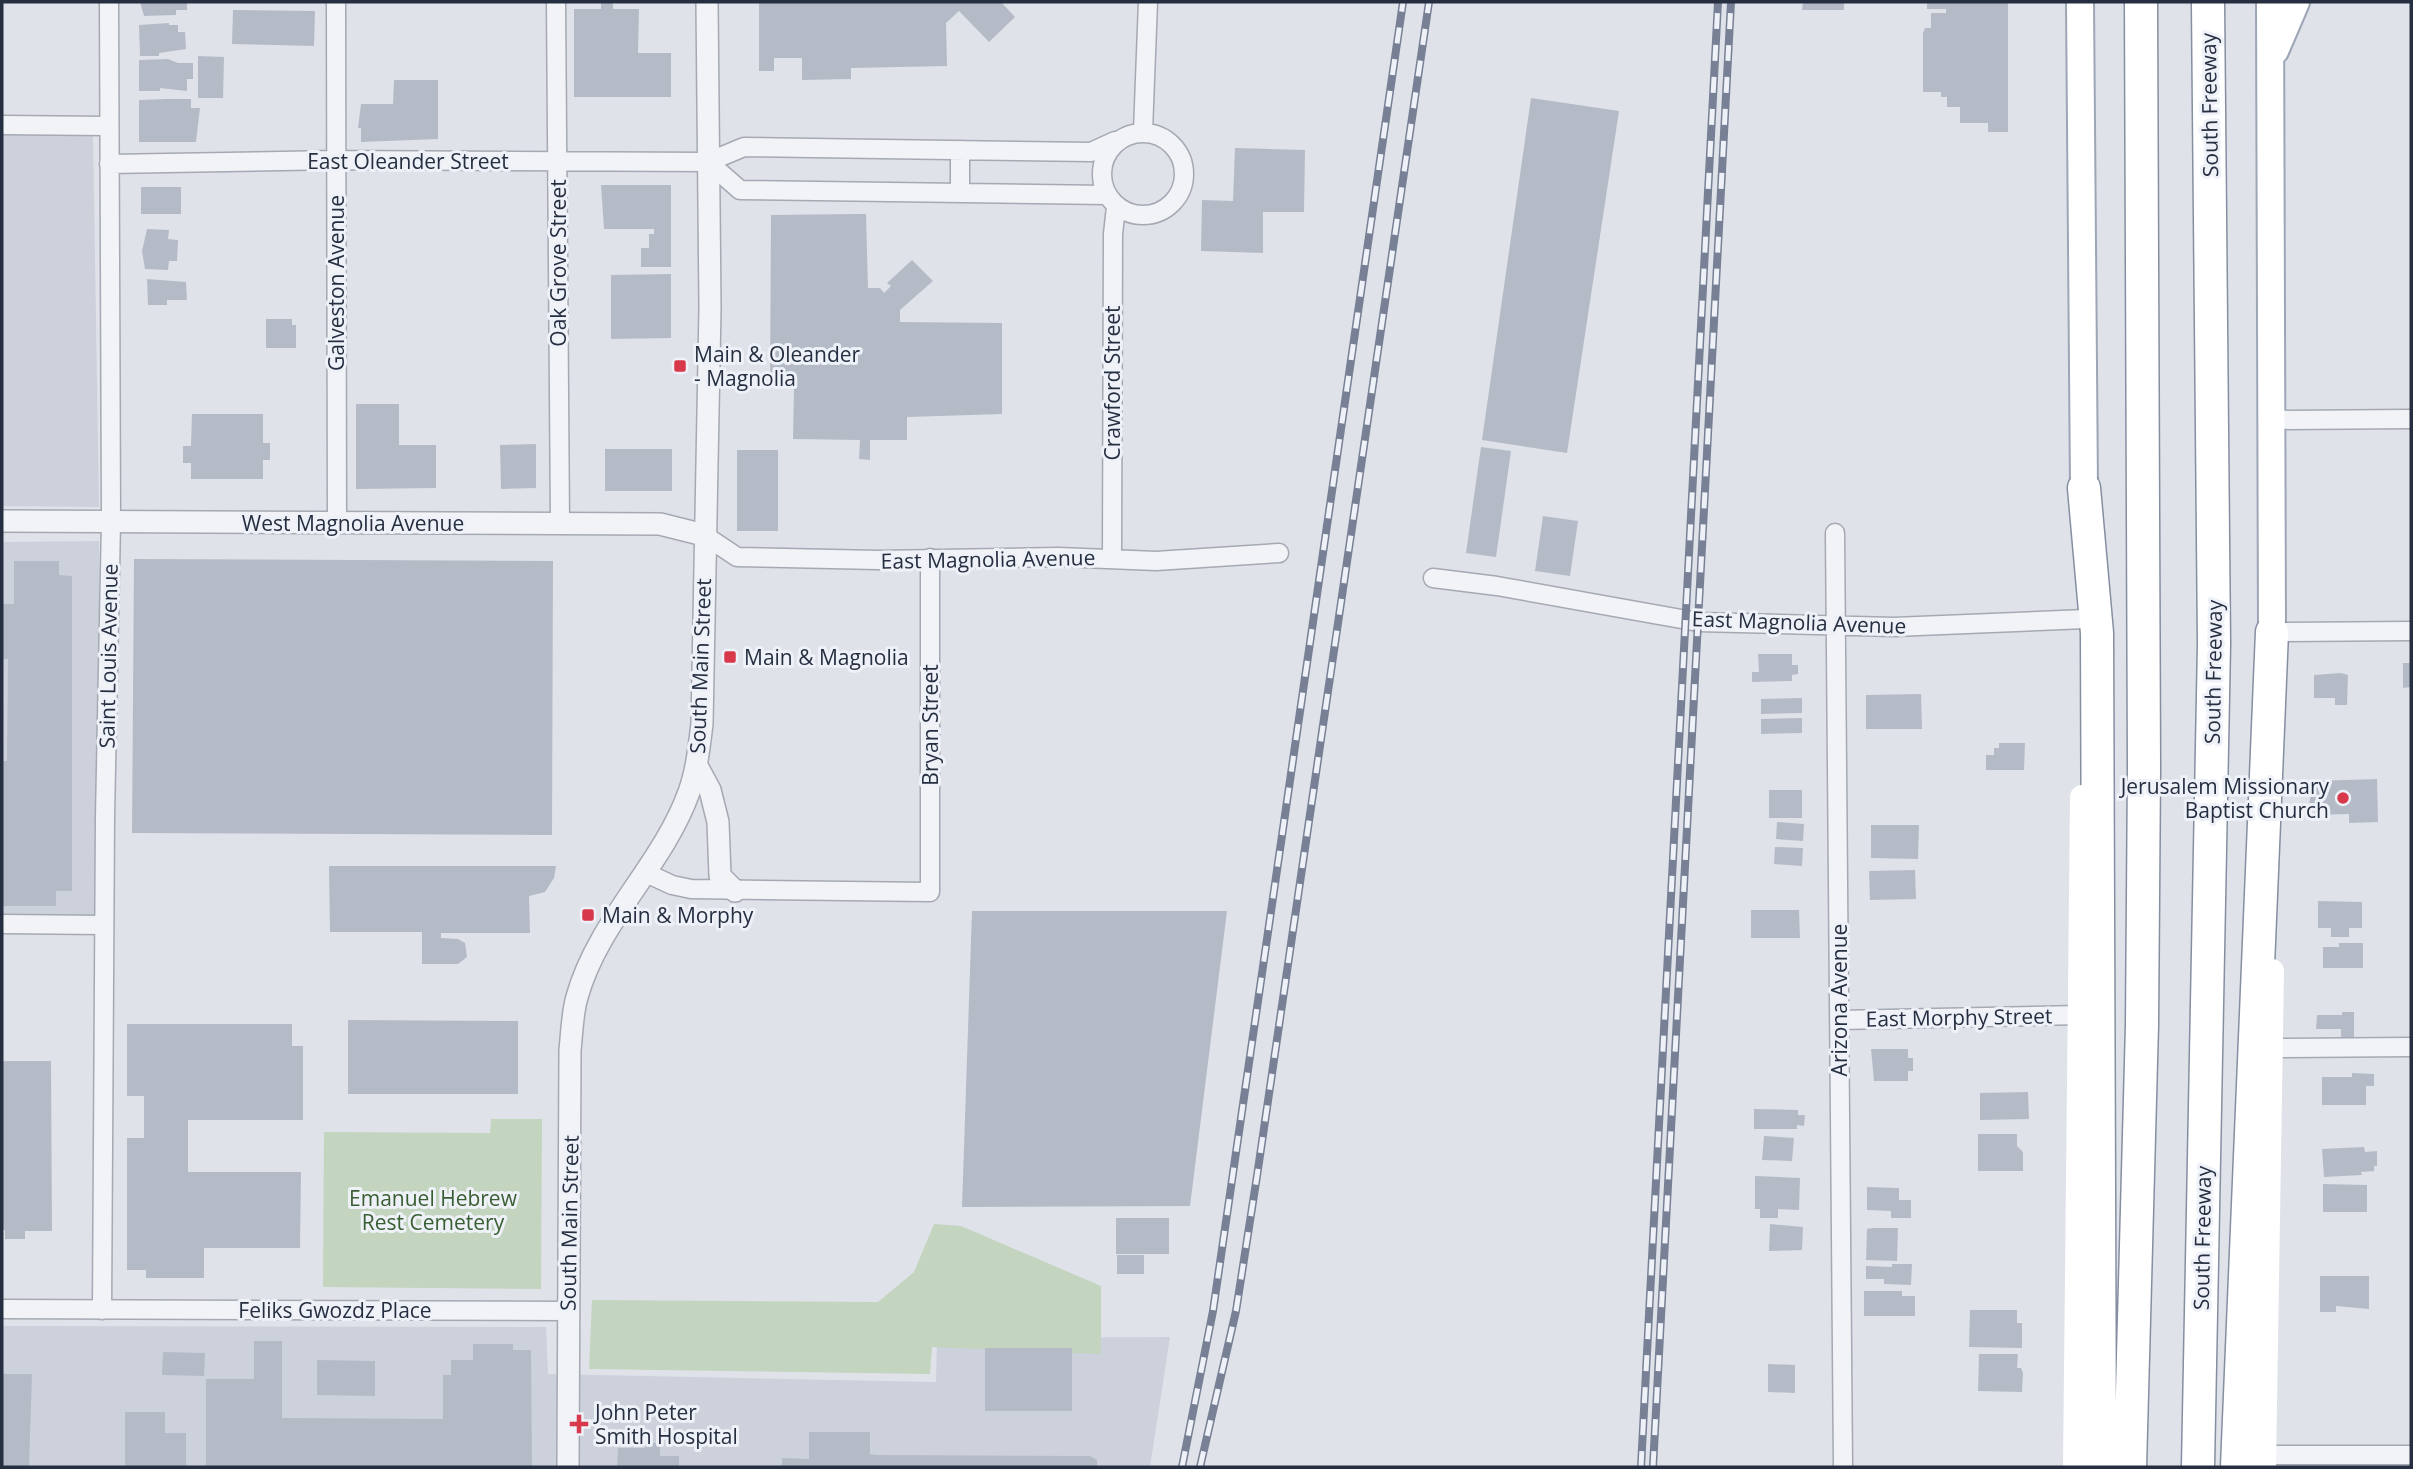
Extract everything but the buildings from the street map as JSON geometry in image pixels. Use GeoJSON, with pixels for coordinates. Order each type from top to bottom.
{"type":"FeatureCollection","features":[{"type":"Feature","properties":{"kind":"highway"},"geometry":{"type":"LineString","coordinates":[[2130,1467],[2142,1025],[2144,782],[2141,2]]}},
{"type":"Feature","properties":{"kind":"highway","name":"South Freeway"},"geometry":{"type":"LineString","coordinates":[[2198,1467],[2214,644],[2208,2]]}},
{"type":"Feature","properties":{"kind":"highway"},"geometry":{"type":"LineString","coordinates":[[2084,488],[2097,633],[2100,1467]]}},
{"type":"Feature","properties":{"kind":"highway"},"geometry":{"type":"LineString","coordinates":[[2255,1463],[2272,632]]}},
{"type":"Feature","properties":{"kind":"main road"},"geometry":{"type":"LineString","coordinates":[[2075,1467],[2085,619],[2080,2]]}},
{"type":"Feature","properties":{"kind":"main road"},"geometry":{"type":"LineString","coordinates":[[2255,1463],[2272,1048],[2270,2]]}},
{"type":"Feature","properties":{"kind":"main road"},"geometry":{"type":"LineString","coordinates":[[2270,62],[2296,2]]}},
{"type":"Feature","properties":{"kind":"street","name":"Saint Louis Avenue"},"geometry":{"type":"LineString","coordinates":[[102,1310],[104,925],[111,522],[109,2]]}},
{"type":"Feature","properties":{"kind":"street","name":"Galveston Avenue"},"geometry":{"type":"LineString","coordinates":[[337,2],[337,523]]}},
{"type":"Feature","properties":{"kind":"street","name":"Oak Grove Street"},"geometry":{"type":"LineString","coordinates":[[556,2],[560,523]]}},
{"type":"Feature","properties":{"kind":"street","name":"South Main Street"},"geometry":{"type":"LineString","coordinates":[[568,1467],[570,1050],[577,998],[599,946],[677,819],[697,766],[704,667],[704,535],[710,308],[708,2]]}},
{"type":"Feature","properties":{"kind":"street"},"geometry":{"type":"LineString","coordinates":[[1143,131],[1148,2]]}},
{"type":"Feature","properties":{"kind":"street"},"geometry":{"type":"LineString","coordinates":[[2,125],[108,126]]}},
{"type":"Feature","properties":{"kind":"street"},"geometry":{"type":"LineString","coordinates":[[708,162],[740,190],[960,193],[1111,201],[1141,216],[1167,209],[1183,188],[1184,161],[1168,139],[1143,131],[1115,141],[1101,166],[1111,201]]}},
{"type":"Feature","properties":{"kind":"street","name":"East Oleander Street"},"geometry":{"type":"LineString","coordinates":[[109,164],[336,160],[708,162],[744,147],[1091,152],[1115,141]]}},
{"type":"Feature","properties":{"kind":"street"},"geometry":{"type":"LineString","coordinates":[[960,150],[960,193]]}},
{"type":"Feature","properties":{"kind":"street","name":"Crawford Street"},"geometry":{"type":"LineString","coordinates":[[1111,201],[1112,558]]}},
{"type":"Feature","properties":{"kind":"street"},"geometry":{"type":"LineString","coordinates":[[2270,420],[2411,419]]}},
{"type":"Feature","properties":{"kind":"street","name":"West Magnolia Avenue"},"geometry":{"type":"LineString","coordinates":[[2,521],[660,524],[704,535]]}},
{"type":"Feature","properties":{"kind":"street","name":"Arizona Avenue"},"geometry":{"type":"LineString","coordinates":[[1835,533],[1843,1467]]}},
{"type":"Feature","properties":{"kind":"street","name":"East Magnolia Avenue"},"geometry":{"type":"LineString","coordinates":[[704,535],[737,557],[878,561],[930,558],[1112,558],[1156,561],[1279,553]]}},
{"type":"Feature","properties":{"kind":"street","name":"Bryan Street"},"geometry":{"type":"LineString","coordinates":[[735,891],[930,892],[930,558]]}},
{"type":"Feature","properties":{"kind":"street","name":"East Magnolia Avenue"},"geometry":{"type":"LineString","coordinates":[[1433,578],[1698,622],[1894,627],[2085,619]]}},
{"type":"Feature","properties":{"kind":"street"},"geometry":{"type":"LineString","coordinates":[[2272,632],[2411,631]]}},
{"type":"Feature","properties":{"kind":"street"},"geometry":{"type":"LineString","coordinates":[[697,766],[710,790],[718,822],[720,876],[735,891]]}},
{"type":"Feature","properties":{"kind":"street"},"geometry":{"type":"LineString","coordinates":[[644,872],[672,885],[691,889],[735,891]]}},
{"type":"Feature","properties":{"kind":"street"},"geometry":{"type":"LineString","coordinates":[[2,924],[104,925]]}},
{"type":"Feature","properties":{"kind":"street","name":"East Morphy Street"},"geometry":{"type":"LineString","coordinates":[[1839,1020],[2080,1015]]}},
{"type":"Feature","properties":{"kind":"street"},"geometry":{"type":"LineString","coordinates":[[2272,1048],[2411,1047]]}},
{"type":"Feature","properties":{"kind":"street","name":"Feliks Gwozdz Place"},"geometry":{"type":"LineString","coordinates":[[2,1309],[568,1311]]}},
{"type":"Feature","properties":{"kind":"street"},"geometry":{"type":"LineString","coordinates":[[2255,1463],[2411,1455]]}},
{"type":"Feature","properties":{"kind":"shaded area"},"geometry":{"type":"Polygon","coordinates":[[[2,133],[93,133],[99,507],[2,506],[2,133]]]}},
{"type":"Feature","properties":{"kind":"shaded area"},"geometry":{"type":"Polygon","coordinates":[[[99,541],[104,925],[2,924],[2,542],[99,541]]]}},
{"type":"Feature","properties":{"kind":"shaded area","name":"John Peter Smith Hospital"},"geometry":{"type":"Polygon","coordinates":[[[2,1326],[546,1327],[548,1374],[936,1382],[937,1338],[1170,1337],[1150,1467],[2,1467],[2,1326]]]}},
{"type":"Feature","properties":{"kind":"green space","name":"Emanuel Hebrew Rest Cemetery"},"geometry":{"type":"Polygon","coordinates":[[[491,1119],[542,1119],[541,1289],[323,1287],[324,1132],[490,1133],[491,1119]]]}},
{"type":"Feature","properties":{"kind":"green space"},"geometry":{"type":"Polygon","coordinates":[[[934,1224],[961,1226],[1101,1286],[1101,1354],[932,1347],[930,1374],[589,1369],[592,1300],[878,1302],[914,1272],[934,1224]]]}},
{"type":"Feature","properties":{"kind":"railway"},"geometry":{"type":"LineString","coordinates":[[1182,1467],[1213,1311],[1403,2]]}},
{"type":"Feature","properties":{"kind":"railway"},"geometry":{"type":"LineString","coordinates":[[1200,1467],[1236,1311],[1429,2]]}},
{"type":"Feature","properties":{"kind":"railway"},"geometry":{"type":"LineString","coordinates":[[1641,1467],[1718,2]]}},
{"type":"Feature","properties":{"kind":"railway"},"geometry":{"type":"LineString","coordinates":[[1653,1467],[1731,2]]}},
{"type":"Feature","properties":{"kind":"place","name":"Main & Oleander - Magnolia"},"geometry":{"type":"Point","coordinates":[680,366]}},
{"type":"Feature","properties":{"kind":"place","name":"Main & Magnolia"},"geometry":{"type":"Point","coordinates":[730,657]}},
{"type":"Feature","properties":{"kind":"place","name":"Jerusalem Missionary Baptist Church"},"geometry":{"type":"Point","coordinates":[2343,798]}},
{"type":"Feature","properties":{"kind":"place","name":"Main & Morphy"},"geometry":{"type":"Point","coordinates":[588,915]}},
{"type":"Feature","properties":{"kind":"place","name":"John Peter Smith Hospital"},"geometry":{"type":"Point","coordinates":[579,1424]}}]}
